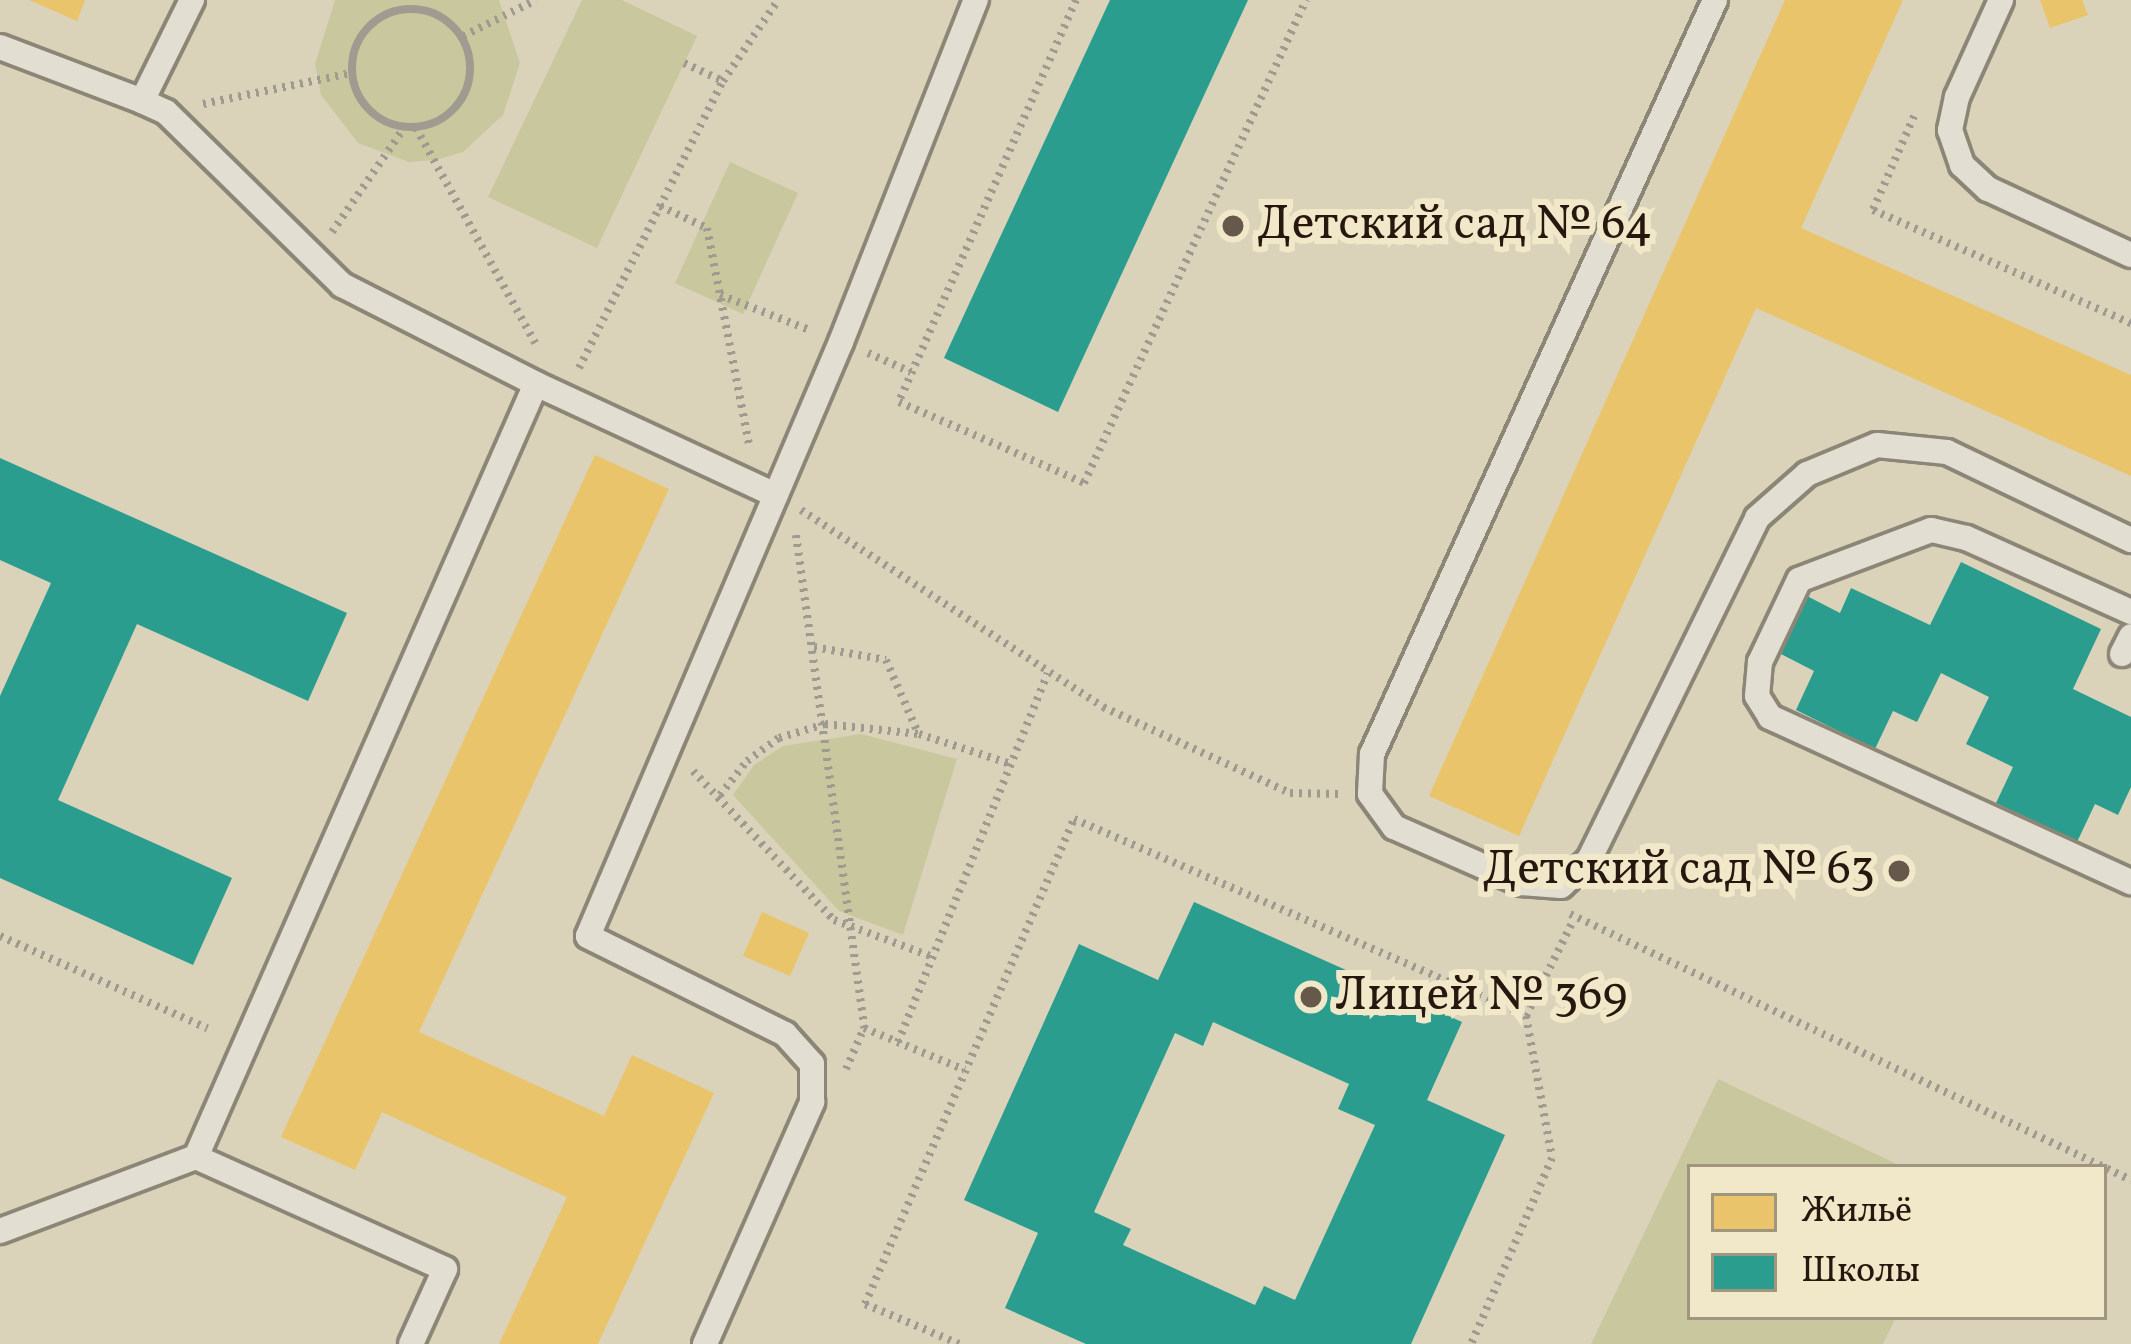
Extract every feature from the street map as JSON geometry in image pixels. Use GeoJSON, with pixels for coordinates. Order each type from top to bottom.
{"type":"FeatureCollection","features":[{"type":"Feature","properties":{"kind":"lane"},"geometry":{"type":"LineString","coordinates":[[142,101],[191,0]]}},
{"type":"Feature","properties":{"kind":"lane"},"geometry":{"type":"LineString","coordinates":[[705,1344],[812,1102],[812,1064],[785,1034],[588,936],[775,495],[976,0]]}},
{"type":"Feature","properties":{"kind":"lane"},"geometry":{"type":"LineString","coordinates":[[1715,0],[1372,754],[1370,794],[1394,826],[1522,883],[1561,886],[1589,860],[1757,518],[1807,474],[1877,446],[1947,452],[2131,540]]}},
{"type":"Feature","properties":{"kind":"lane"},"geometry":{"type":"LineString","coordinates":[[2001,0],[1957,97],[1950,130],[1962,165],[1988,189],[2131,255]]}},
{"type":"Feature","properties":{"kind":"lane"},"geometry":{"type":"LineString","coordinates":[[0,47],[166,112],[342,285],[536,384],[775,495]]}},
{"type":"Feature","properties":{"kind":"lane"},"geometry":{"type":"LineString","coordinates":[[196,1157],[536,384]]}},
{"type":"Feature","properties":{"kind":"lane"},"geometry":{"type":"LineString","coordinates":[[2131,612],[1966,538],[1931,530],[1799,580],[1760,662],[1757,696],[1770,717],[2131,883]]}},
{"type":"Feature","properties":{"kind":"lane"},"geometry":{"type":"LineString","coordinates":[[0,1231],[196,1157],[445,1269],[411,1344]]}},
{"type":"Feature","properties":{"kind":"path"},"geometry":{"type":"LineString","coordinates":[[463,36],[536,0]]}},
{"type":"Feature","properties":{"kind":"path"},"geometry":{"type":"LineString","coordinates":[[565,397],[723,81],[778,0]]}},
{"type":"Feature","properties":{"kind":"path"},"geometry":{"type":"LineString","coordinates":[[1076,0],[898,402],[1084,483],[1306,0]]}},
{"type":"Feature","properties":{"kind":"path"},"geometry":{"type":"LineString","coordinates":[[419,4],[444,17],[463,36],[470,84],[440,121],[404,128],[359,99],[351,73],[369,25],[392,11],[419,4]]}},
{"type":"Feature","properties":{"kind":"path"},"geometry":{"type":"LineString","coordinates":[[684,63],[723,81]]}},
{"type":"Feature","properties":{"kind":"path"},"geometry":{"type":"LineString","coordinates":[[166,112],[351,73]]}},
{"type":"Feature","properties":{"kind":"path"},"geometry":{"type":"LineString","coordinates":[[314,258],[404,128]]}},
{"type":"Feature","properties":{"kind":"path"},"geometry":{"type":"LineString","coordinates":[[416,128],[565,397]]}},
{"type":"Feature","properties":{"kind":"path"},"geometry":{"type":"LineString","coordinates":[[660,206],[707,228],[749,445],[775,495],[1048,674],[1290,793],[1370,794]]}},
{"type":"Feature","properties":{"kind":"path"},"geometry":{"type":"LineString","coordinates":[[720,295],[747,305]]}},
{"type":"Feature","properties":{"kind":"path"},"geometry":{"type":"LineString","coordinates":[[872,355],[910,372]]}},
{"type":"Feature","properties":{"kind":"path"},"geometry":{"type":"LineString","coordinates":[[796,536],[864,1028]]}},
{"type":"Feature","properties":{"kind":"path"},"geometry":{"type":"LineString","coordinates":[[814,647],[886,660],[919,734]]}},
{"type":"Feature","properties":{"kind":"path"},"geometry":{"type":"LineString","coordinates":[[898,1042],[1048,674]]}},
{"type":"Feature","properties":{"kind":"path"},"geometry":{"type":"LineString","coordinates":[[720,795],[747,760],[779,738],[825,724],[919,734],[1011,764]]}},
{"type":"Feature","properties":{"kind":"path"},"geometry":{"type":"LineString","coordinates":[[676,756],[720,795],[834,920],[932,957]]}},
{"type":"Feature","properties":{"kind":"path"},"geometry":{"type":"LineString","coordinates":[[959,1344],[865,1304],[1074,819],[1526,1016]]}},
{"type":"Feature","properties":{"kind":"path"},"geometry":{"type":"LineString","coordinates":[[1471,1344],[1552,1158],[1526,1016],[1573,921],[1561,886]]}},
{"type":"Feature","properties":{"kind":"path"},"geometry":{"type":"LineString","coordinates":[[1573,921],[2097,1164]]}},
{"type":"Feature","properties":{"kind":"path"},"geometry":{"type":"LineString","coordinates":[[0,936],[207,1028]]}},
{"type":"Feature","properties":{"kind":"path"},"geometry":{"type":"LineString","coordinates":[[927,1055],[965,1070]]}},
{"type":"Feature","properties":{"kind":"shaded area"},"geometry":{"type":"Polygon","coordinates":[[[335,0],[499,0],[520,63],[503,115],[463,152],[436,160],[409,162],[358,143],[321,95],[315,64],[335,0]]]}},
{"type":"Feature","properties":{"kind":"shaded area"},"geometry":{"type":"Polygon","coordinates":[[[582,0],[622,0],[697,36],[597,248],[488,197],[582,0]]]}},
{"type":"Feature","properties":{"kind":"shaded area"},"geometry":{"type":"Polygon","coordinates":[[[730,162],[798,193],[743,314],[675,283],[730,162]]]}},
{"type":"Feature","properties":{"kind":"shaded area"},"geometry":{"type":"Polygon","coordinates":[[[861,734],[957,759],[903,935],[839,911],[733,795],[754,765],[783,746],[861,734]]]}},
{"type":"Feature","properties":{"kind":"shaded area"},"geometry":{"type":"Polygon","coordinates":[[[1718,1079],[1897,1164],[1687,1164],[1687,1320],[1895,1320],[1883,1344],[1591,1344],[1718,1079]]]}},
{"type":"Feature","properties":{"kind":"building: Жильё"},"geometry":{"type":"Polygon","coordinates":[[[29,0],[85,0],[77,21],[29,0]]]}},
{"type":"Feature","properties":{"kind":"building: Жильё"},"geometry":{"type":"Polygon","coordinates":[[[1785,0],[1903,0],[1801,228],[2131,375],[2131,476],[1756,308],[1519,836],[1429,796],[1785,0]]]}},
{"type":"Feature","properties":{"kind":"building: Жильё"},"geometry":{"type":"Polygon","coordinates":[[[2040,0],[2082,0],[2088,15],[2050,28],[2040,0]]]}},
{"type":"Feature","properties":{"kind":"building: Жильё"},"geometry":{"type":"Polygon","coordinates":[[[595,455],[669,489],[419,1032],[604,1116],[632,1055],[714,1093],[598,1344],[499,1344],[567,1197],[382,1112],[355,1170],[281,1137],[595,455]]]}},
{"type":"Feature","properties":{"kind":"building: Жильё"},"geometry":{"type":"Polygon","coordinates":[[[762,912],[809,933],[790,976],[743,956],[762,912]]]}},
{"type":"Feature","properties":{"kind":"building: Школы"},"geometry":{"type":"Polygon","coordinates":[[[1110,0],[1248,0],[1058,412],[944,358],[1110,0]]]}},
{"type":"Feature","properties":{"kind":"building: Школы"},"geometry":{"type":"Polygon","coordinates":[[[0,458],[347,613],[308,701],[137,624],[58,800],[232,878],[193,965],[0,878],[0,696],[51,583],[0,560],[0,458]]]}},
{"type":"Feature","properties":{"kind":"building: Школы"},"geometry":{"type":"Polygon","coordinates":[[[1961,562],[2101,629],[2073,689],[2131,717],[2131,787],[2118,815],[2095,804],[2077,842],[1996,803],[2013,767],[1966,744],[1989,697],[1941,673],[1917,722],[1893,711],[1875,749],[1796,710],[1814,671],[1777,652],[1805,595],[1840,613],[1851,588],[1930,625],[1961,562]]]}},
{"type":"Feature","properties":{"kind":"building: Школы"},"geometry":{"type":"Polygon","coordinates":[[[1194,902],[1462,1022],[1427,1100],[1505,1135],[1411,1344],[1086,1344],[1005,1308],[1038,1233],[964,1200],[1079,944],[1158,980],[1194,902]],[[1213,1022],[1203,1046],[1175,1033],[1094,1212],[1131,1229],[1123,1245],[1255,1305],[1264,1286],[1295,1300],[1375,1125],[1338,1109],[1349,1084],[1213,1022]]]}},
{"type":"Feature","properties":{"kind":"place","name":"Детский сад № 64"},"geometry":{"type":"Point","coordinates":[1233,226]}},
{"type":"Feature","properties":{"kind":"place","name":"Детский сад № 63"},"geometry":{"type":"Point","coordinates":[1899,871]}},
{"type":"Feature","properties":{"kind":"place","name":"Лицей № 369"},"geometry":{"type":"Point","coordinates":[1311,997]}}]}
